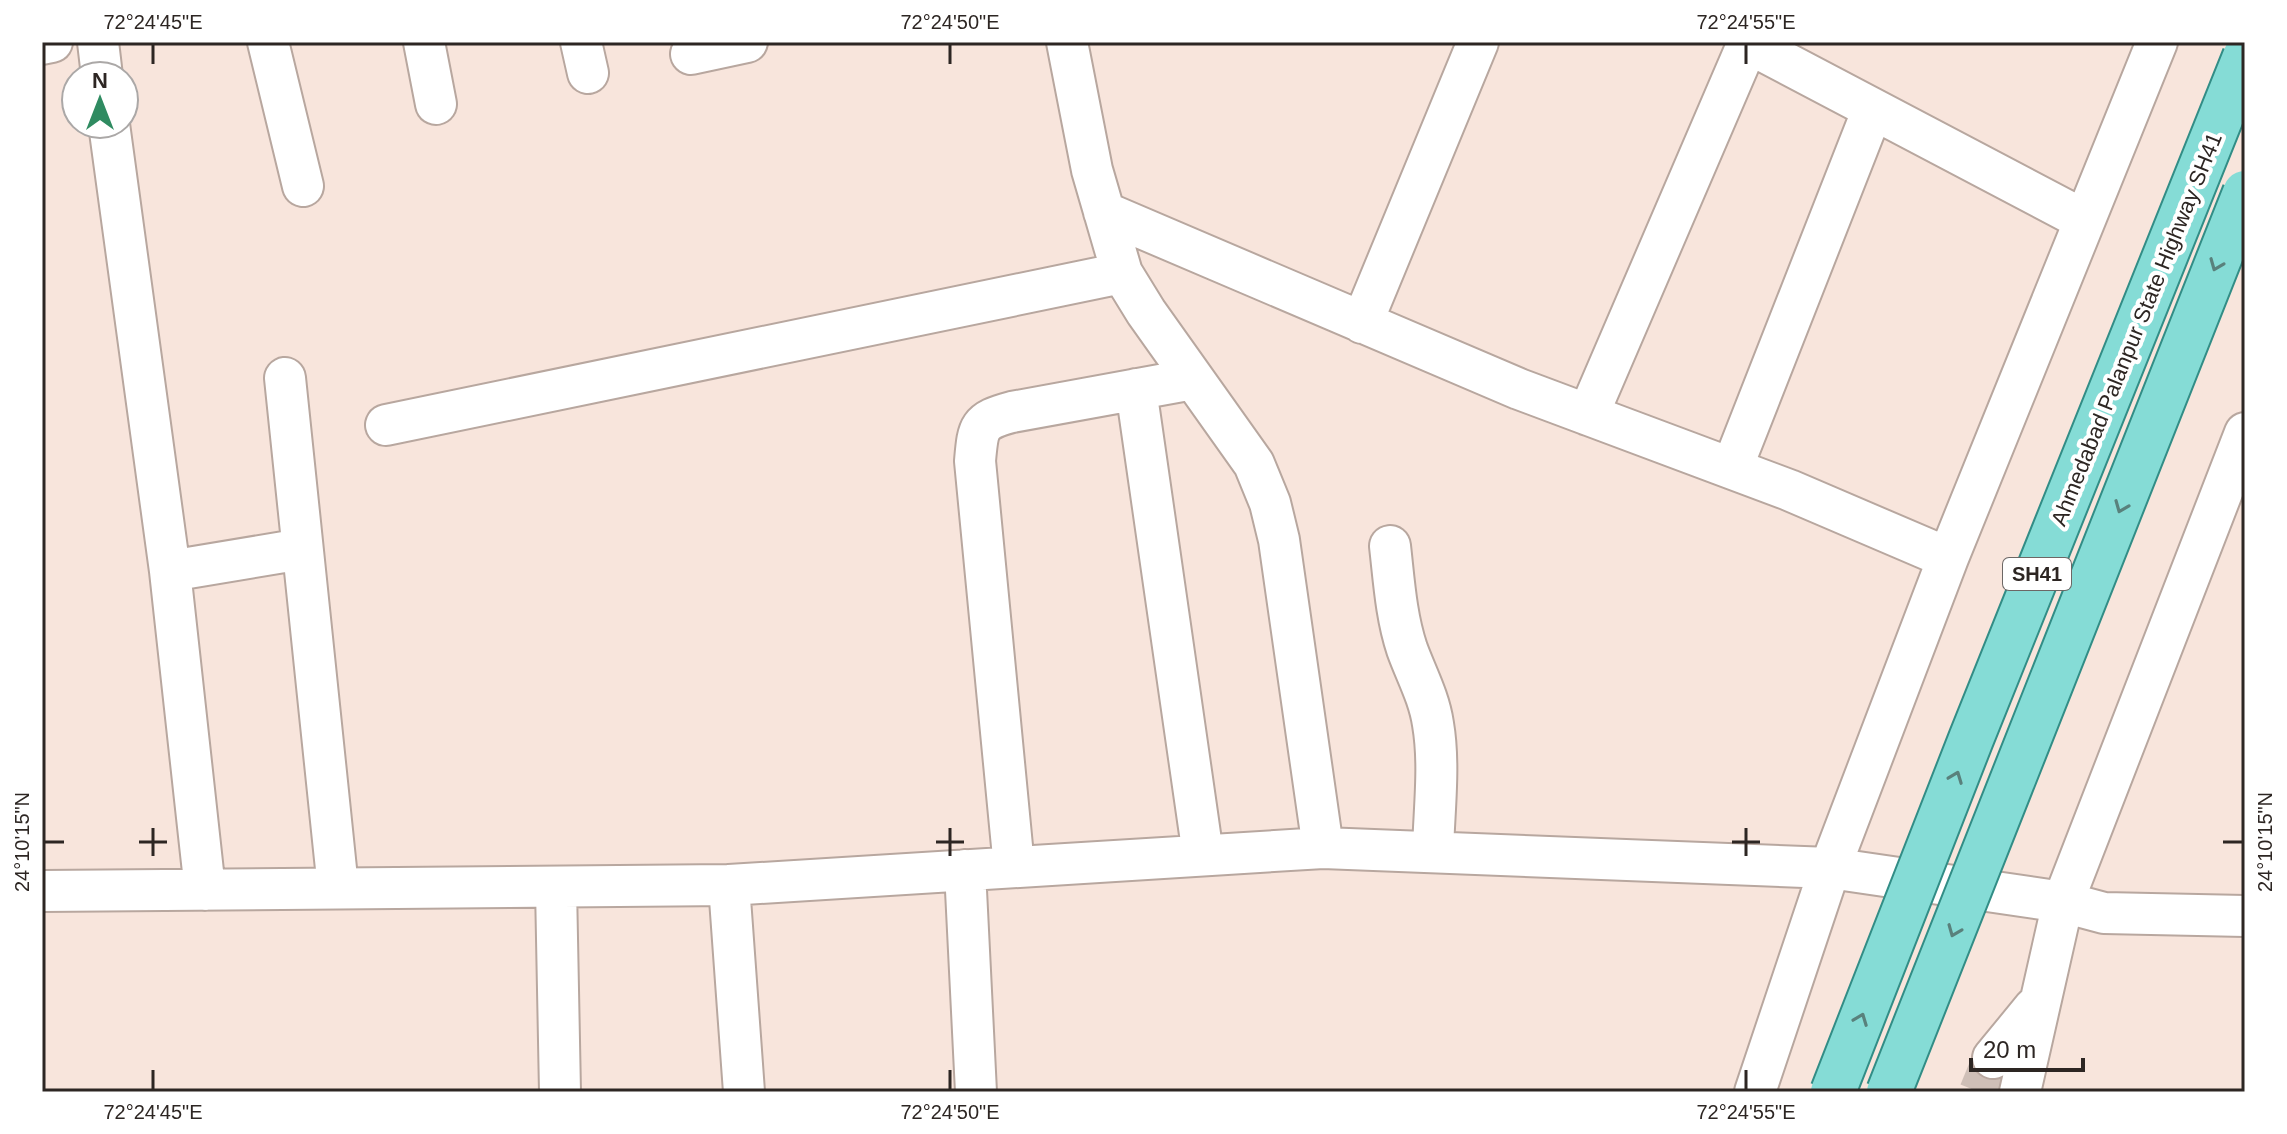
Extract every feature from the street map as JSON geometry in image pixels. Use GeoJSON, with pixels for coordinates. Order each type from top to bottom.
{"type":"FeatureCollection","features":[{"type":"Feature","properties":{"kind":"main road","name":"Ahmedabad Palanpur State Highway SH41"},"geometry":{"type":"LineString","coordinates":[[1833,1092],[2245,57]]}},
{"type":"Feature","properties":{"kind":"main road","name":"SH41"},"geometry":{"type":"LineString","coordinates":[[1889,1092],[2245,193]]}},
{"type":"Feature","properties":{"kind":"street"},"geometry":{"type":"LineString","coordinates":[[42,44],[52,42]]}},
{"type":"Feature","properties":{"kind":"street"},"geometry":{"type":"LineString","coordinates":[[268,42],[303,186]]}},
{"type":"Feature","properties":{"kind":"street"},"geometry":{"type":"LineString","coordinates":[[424,42],[436,104]]}},
{"type":"Feature","properties":{"kind":"street"},"geometry":{"type":"LineString","coordinates":[[691,54],[747,42]]}},
{"type":"Feature","properties":{"kind":"street"},"geometry":{"type":"LineString","coordinates":[[1067,42],[1092,170],[1122,273],[1146,312],[1254,464],[1270,503],[1281,553],[1323,848]]}},
{"type":"Feature","properties":{"kind":"street"},"geometry":{"type":"LineString","coordinates":[[1362,323],[1478,42]]}},
{"type":"Feature","properties":{"kind":"street"},"geometry":{"type":"LineString","coordinates":[[1588,415],[1747,42],[2084,220]]}},
{"type":"Feature","properties":{"kind":"street"},"geometry":{"type":"LineString","coordinates":[[1755,1092],[1830,868],[1948,558],[2157,42]]}},
{"type":"Feature","properties":{"kind":"street"},"geometry":{"type":"LineString","coordinates":[[1732,468],[1873,109]]}},
{"type":"Feature","properties":{"kind":"street"},"geometry":{"type":"LineString","coordinates":[[111,140],[170,571],[205,890]]}},
{"type":"Feature","properties":{"kind":"street"},"geometry":{"type":"LineString","coordinates":[[1104,212],[1519,389],[1789,490],[1948,558]]}},
{"type":"Feature","properties":{"kind":"street"},"geometry":{"type":"LineString","coordinates":[[386,425],[1122,273]]}},
{"type":"Feature","properties":{"kind":"street"},"geometry":{"type":"LineString","coordinates":[[285,378],[338,888]]}},
{"type":"Feature","properties":{"kind":"street"},"geometry":{"type":"LineString","coordinates":[[1014,867],[975,461],[981,427],[991,418],[1193,379]]}},
{"type":"Feature","properties":{"kind":"street"},"geometry":{"type":"LineString","coordinates":[[1136,389],[1203,855]]}},
{"type":"Feature","properties":{"kind":"street"},"geometry":{"type":"LineString","coordinates":[[2020,1092],[2063,902],[2245,433]]}},
{"type":"Feature","properties":{"kind":"street"},"geometry":{"type":"LineString","coordinates":[[1390,546],[1399,620],[1433,723],[1436,748],[1433,852]]}},
{"type":"Feature","properties":{"kind":"street"},"geometry":{"type":"LineString","coordinates":[[170,571],[302,549]]}},
{"type":"Feature","properties":{"kind":"street"},"geometry":{"type":"LineString","coordinates":[[42,891],[729,885],[1323,848],[1830,868],[2063,902],[2104,913],[2245,916]]}},
{"type":"Feature","properties":{"kind":"street"},"geometry":{"type":"LineString","coordinates":[[965,870],[976,1092]]}},
{"type":"Feature","properties":{"kind":"street"},"geometry":{"type":"LineString","coordinates":[[729,885],[744,1092]]}},
{"type":"Feature","properties":{"kind":"street"},"geometry":{"type":"LineString","coordinates":[[556,887],[560,1092]]}},
{"type":"Feature","properties":{"kind":"street"},"geometry":{"type":"LineString","coordinates":[[1993,1058],[2040,1002]]}},
{"type":"Feature","properties":{"kind":"tunnel"},"geometry":{"type":"LineString","coordinates":[[1979,1092],[1993,1058]]}}]}
